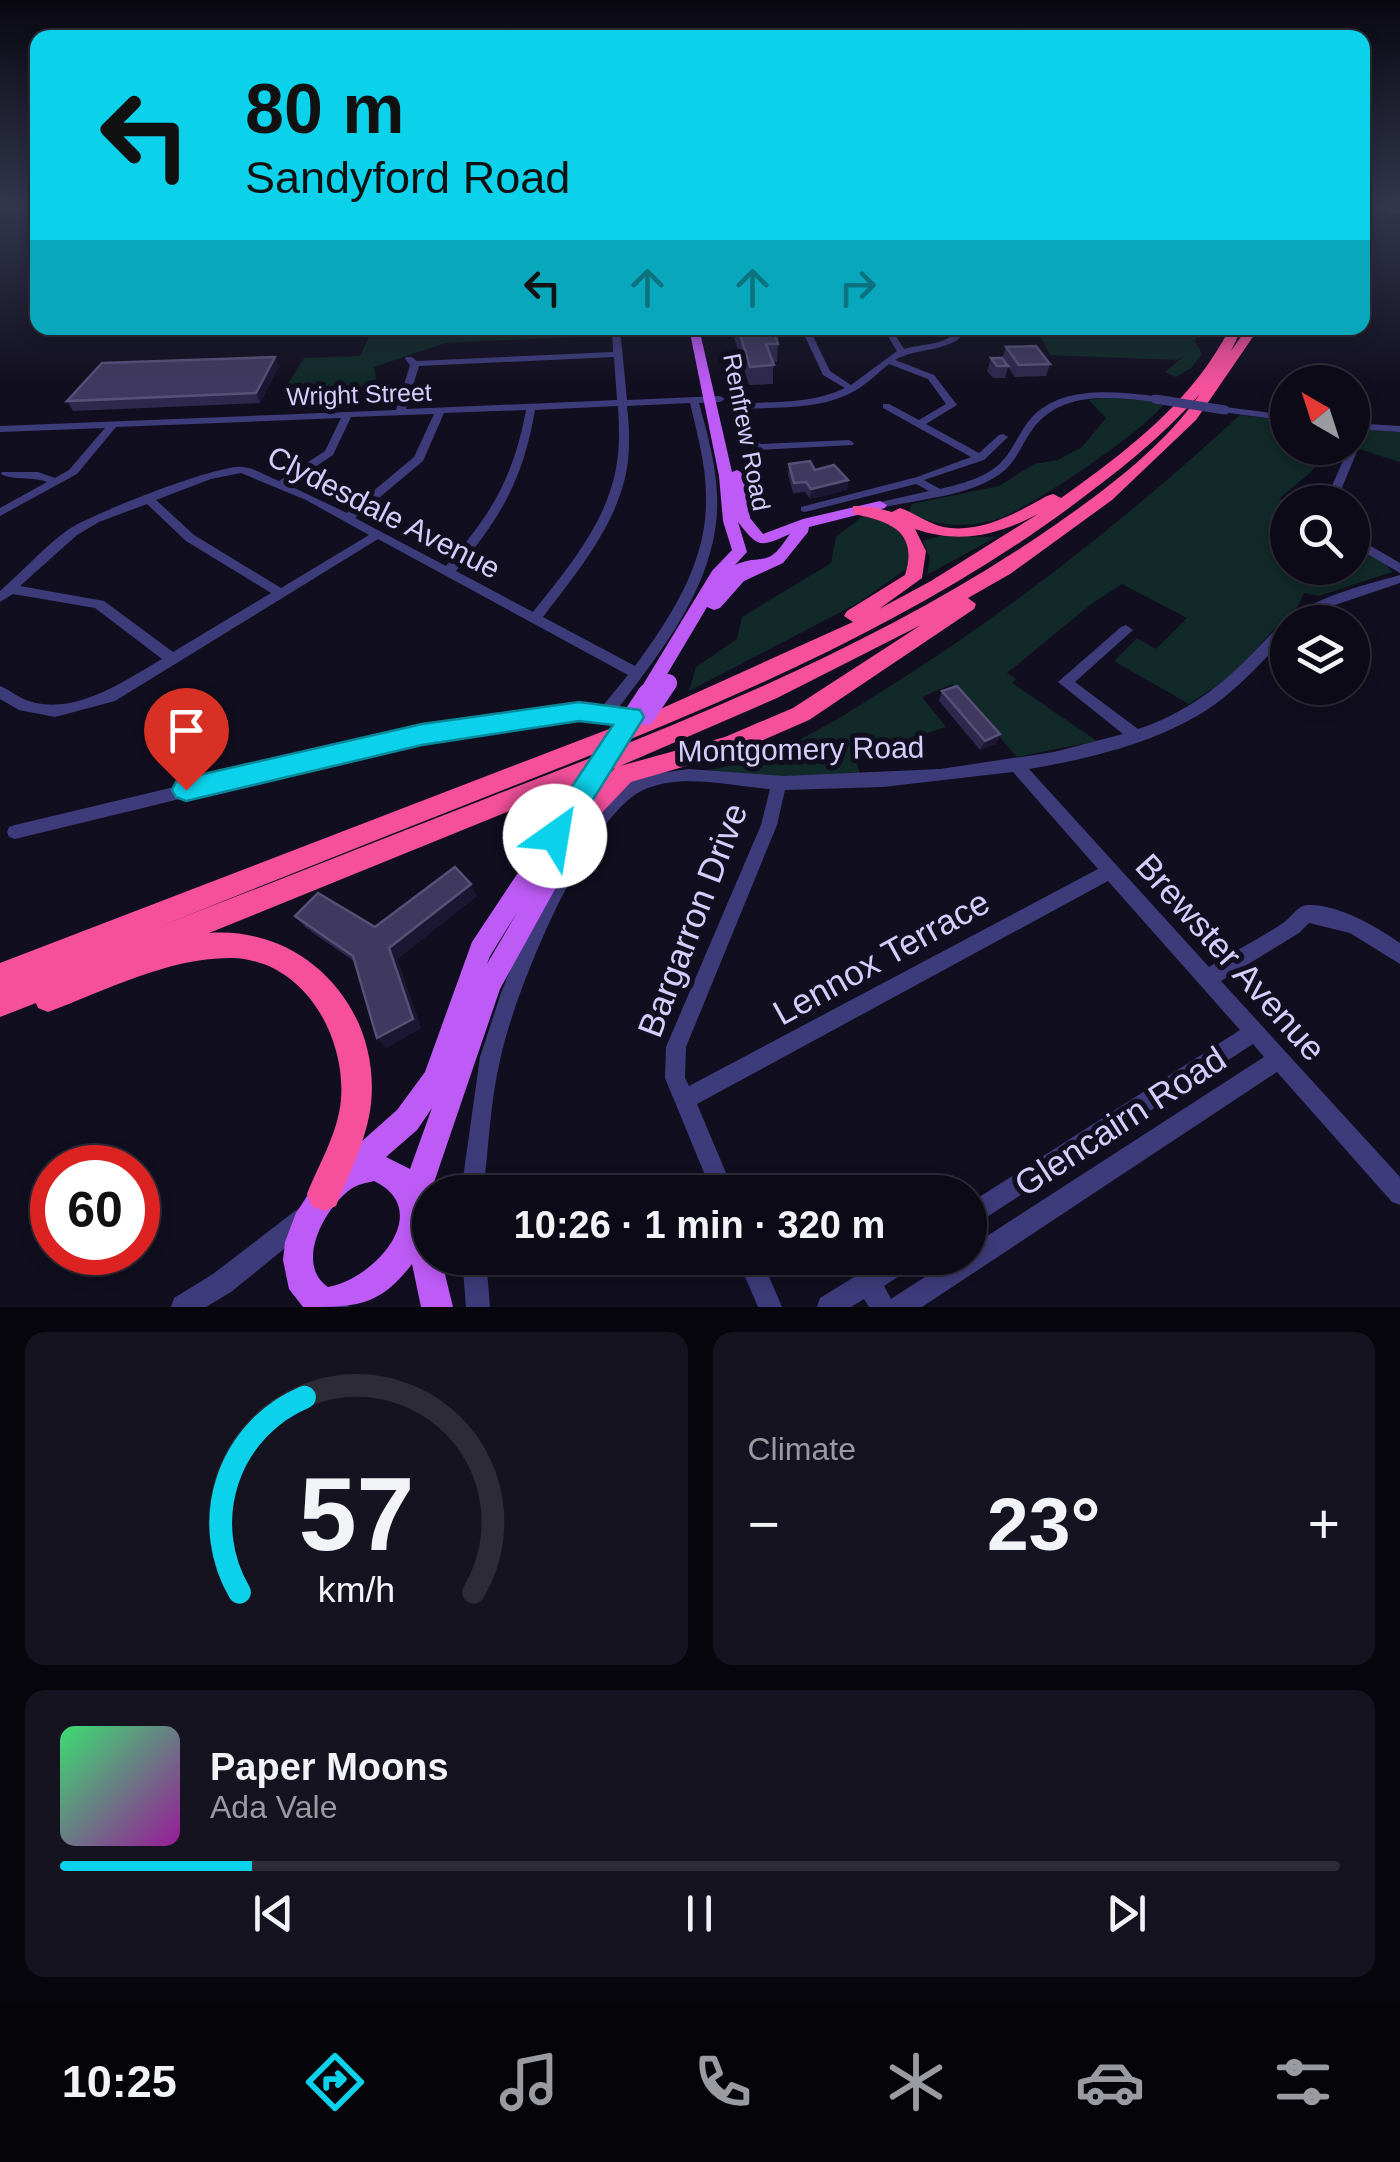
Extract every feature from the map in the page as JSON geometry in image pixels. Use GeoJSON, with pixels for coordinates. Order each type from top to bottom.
{"type":"FeatureCollection","features":[{"type":"Feature","properties":{"kind":"highway"},"geometry":{"type":"LineString","coordinates":[[0,977],[700,702],[856,629],[947,581],[1049,517],[1145,441],[1197,387],[1231,335]]}},
{"type":"Feature","properties":{"kind":"highway"},"geometry":{"type":"LineString","coordinates":[[577,813],[624,774],[753,737],[822,703],[1044,548],[1156,452],[1228,372],[1249,335]]}},
{"type":"Feature","properties":{"kind":"highway"},"geometry":{"type":"LineString","coordinates":[[880,504],[905,506],[919,525],[943,532],[995,530],[1060,496],[1145,441]]}},
{"type":"Feature","properties":{"kind":"highway"},"geometry":{"type":"LineString","coordinates":[[0,1003],[761,696],[934,609],[1042,542],[1102,498]]}},
{"type":"Feature","properties":{"kind":"highway"},"geometry":{"type":"LineString","coordinates":[[700,702],[848,620],[913,578],[919,554],[908,530],[883,512],[859,510]]}},
{"type":"Feature","properties":{"kind":"highway"},"geometry":{"type":"LineString","coordinates":[[0,1014],[192,950],[232,945],[280,954],[306,972],[325,996],[354,1060],[356,1104],[325,1195]]}},
{"type":"Feature","properties":{"kind":"main road","name":"Renfrew Road"},"geometry":{"type":"LineString","coordinates":[[696,335],[719,402],[730,520],[739,550]]}},
{"type":"Feature","properties":{"kind":"main road","name":"Renfrew Road"},"geometry":{"type":"LineString","coordinates":[[705,335],[736,467],[742,519],[766,543]]}},
{"type":"Feature","properties":{"kind":"main road"},"geometry":{"type":"LineString","coordinates":[[766,543],[825,518],[880,504]]}},
{"type":"Feature","properties":{"kind":"main road"},"geometry":{"type":"LineString","coordinates":[[425,1175],[490,983],[577,813],[632,717],[718,576],[746,541],[766,543],[825,518]]}},
{"type":"Feature","properties":{"kind":"main road"},"geometry":{"type":"LineString","coordinates":[[714,604],[738,578],[778,560],[804,529]]}},
{"type":"Feature","properties":{"kind":"main road"},"geometry":{"type":"LineString","coordinates":[[412,1239],[397,1270],[374,1295],[347,1306],[321,1302],[308,1291],[300,1274],[302,1233],[325,1195],[407,1120],[429,1091],[480,950],[607,775],[668,683],[725,582],[756,562],[770,559],[766,543]]}},
{"type":"Feature","properties":{"kind":"main road"},"geometry":{"type":"LineString","coordinates":[[739,550],[756,562]]}},
{"type":"Feature","properties":{"kind":"main road"},"geometry":{"type":"LineString","coordinates":[[325,1195],[358,1170],[375,1168],[391,1171],[407,1185],[412,1201]]}},
{"type":"Feature","properties":{"kind":"main road"},"geometry":{"type":"LineString","coordinates":[[430,1275],[437,1307]]}},
{"type":"Feature","properties":{"kind":"street"},"geometry":{"type":"LineString","coordinates":[[536,617],[585,556],[617,488],[625,440],[617,335]]}},
{"type":"Feature","properties":{"kind":"street"},"geometry":{"type":"LineString","coordinates":[[808,335],[826,373],[852,388]]}},
{"type":"Feature","properties":{"kind":"street"},"geometry":{"type":"LineString","coordinates":[[892,335],[902,352],[943,345],[960,335]]}},
{"type":"Feature","properties":{"kind":"street","name":"Wright Street"},"geometry":{"type":"LineString","coordinates":[[6,429],[621,403],[816,402],[852,388],[902,352]]}},
{"type":"Feature","properties":{"kind":"street"},"geometry":{"type":"LineString","coordinates":[[400,412],[412,362],[618,354]]}},
{"type":"Feature","properties":{"kind":"street"},"geometry":{"type":"LineString","coordinates":[[890,361],[931,377],[952,405],[919,424]]}},
{"type":"Feature","properties":{"kind":"street"},"geometry":{"type":"LineString","coordinates":[[905,506],[936,491],[995,473],[1014,455],[1028,428],[1044,411],[1060,402],[1111,394],[1270,416]]}},
{"type":"Feature","properties":{"kind":"street"},"geometry":{"type":"LineString","coordinates":[[719,402],[748,441],[758,447],[849,443]]}},
{"type":"Feature","properties":{"kind":"street","name":"Renfrew Road"},"geometry":{"type":"LineString","coordinates":[[604,714],[664,632],[698,572],[711,524],[710,476],[719,402]]}},
{"type":"Feature","properties":{"kind":"street"},"geometry":{"type":"LineString","coordinates":[[886,406],[980,458]]}},
{"type":"Feature","properties":{"kind":"street"},"geometry":{"type":"LineString","coordinates":[[448,571],[497,515],[523,458],[530,407]]}},
{"type":"Feature","properties":{"kind":"street"},"geometry":{"type":"LineString","coordinates":[[348,518],[418,459],[440,411]]}},
{"type":"Feature","properties":{"kind":"street"},"geometry":{"type":"LineString","coordinates":[[281,485],[329,453],[348,414]]}},
{"type":"Feature","properties":{"kind":"street"},"geometry":{"type":"LineString","coordinates":[[0,512],[73,472],[113,424]]}},
{"type":"Feature","properties":{"kind":"street"},"geometry":{"type":"LineString","coordinates":[[1370,427],[1400,429]]}},
{"type":"Feature","properties":{"kind":"street"},"geometry":{"type":"LineString","coordinates":[[922,478],[980,458],[1003,437]]}},
{"type":"Feature","properties":{"kind":"street","name":"Clydesdale Avenue"},"geometry":{"type":"LineString","coordinates":[[5,593],[73,532],[95,520],[226,471],[253,472],[348,518],[636,673]]}},
{"type":"Feature","properties":{"kind":"street"},"geometry":{"type":"LineString","coordinates":[[6,474],[38,475],[55,482]]}},
{"type":"Feature","properties":{"kind":"street"},"geometry":{"type":"LineString","coordinates":[[805,509],[917,480],[936,491]]}},
{"type":"Feature","properties":{"kind":"street"},"geometry":{"type":"LineString","coordinates":[[148,499],[190,538],[280,593]]}},
{"type":"Feature","properties":{"kind":"street"},"geometry":{"type":"LineString","coordinates":[[0,692],[24,706],[55,711],[110,697],[377,534]]}},
{"type":"Feature","properties":{"kind":"street"},"geometry":{"type":"LineString","coordinates":[[1370,550],[1400,568]]}},
{"type":"Feature","properties":{"kind":"street","name":"Montgomery Road"},"geometry":{"type":"LineString","coordinates":[[1321,605],[1400,579]]}},
{"type":"Feature","properties":{"kind":"street"},"geometry":{"type":"LineString","coordinates":[[5,593],[99,604],[172,659]]}},
{"type":"Feature","properties":{"kind":"street"},"geometry":{"type":"LineString","coordinates":[[1126,630],[1065,682],[1136,736]]}},
{"type":"Feature","properties":{"kind":"street"},"geometry":{"type":"LineString","coordinates":[[664,632],[682,636]]}},
{"type":"Feature","properties":{"kind":"street","name":"Montgomery Road"},"geometry":{"type":"LineString","coordinates":[[474,1175],[490,1055],[532,938],[602,814],[634,787],[684,775],[779,783],[875,782],[1067,755],[1136,736],[1197,709],[1234,682],[1270,645]]}},
{"type":"Feature","properties":{"kind":"street"},"geometry":{"type":"LineString","coordinates":[[15,832],[422,734],[579,712],[632,717]]}},
{"type":"Feature","properties":{"kind":"street","name":"Brewster Avenue"},"geometry":{"type":"LineString","coordinates":[[1014,763],[1400,1194]]}},
{"type":"Feature","properties":{"kind":"street","name":"Bargarron Drive"},"geometry":{"type":"LineString","coordinates":[[716,1175],[675,1078],[676,1048],[769,825],[779,783]]}},
{"type":"Feature","properties":{"kind":"street","name":"Lennox Terrace"},"geometry":{"type":"LineString","coordinates":[[684,1099],[770,1056],[977,938],[1110,871]]}},
{"type":"Feature","properties":{"kind":"street"},"geometry":{"type":"LineString","coordinates":[[1206,979],[1294,927],[1306,914],[1338,918],[1380,938],[1400,954]]}},
{"type":"Feature","properties":{"kind":"street","name":"Glencairn Road"},"geometry":{"type":"LineString","coordinates":[[987,1205],[1254,1032]]}},
{"type":"Feature","properties":{"kind":"street","name":"Glencairn Road"},"geometry":{"type":"LineString","coordinates":[[900,1307],[1278,1059]]}},
{"type":"Feature","properties":{"kind":"street"},"geometry":{"type":"LineString","coordinates":[[182,1307],[222,1282],[325,1195]]}},
{"type":"Feature","properties":{"kind":"street"},"geometry":{"type":"LineString","coordinates":[[475,1275],[478,1307]]}},
{"type":"Feature","properties":{"kind":"street"},"geometry":{"type":"LineString","coordinates":[[757,1275],[770,1307]]}},
{"type":"Feature","properties":{"kind":"street"},"geometry":{"type":"LineString","coordinates":[[828,1307],[880,1275]]}},
{"type":"Feature","properties":{"kind":"street"},"geometry":{"type":"LineString","coordinates":[[869,1282],[882,1307]]}},
{"type":"Feature","properties":{"kind":"green space"},"geometry":{"type":"Polygon","coordinates":[[[370,335],[576,335],[445,343],[374,367],[376,378],[370,390],[284,390],[304,358],[360,356],[370,335]]]}},
{"type":"Feature","properties":{"kind":"green space"},"geometry":{"type":"Polygon","coordinates":[[[1040,335],[1201,335],[1194,340],[1202,354],[1191,368],[1176,377],[1165,372],[1184,356],[1177,360],[1050,355],[1040,335]]]}},
{"type":"Feature","properties":{"kind":"green space"},"geometry":{"type":"Polygon","coordinates":[[[1110,397],[1165,403],[1110,450],[1007,515],[959,525],[908,513],[912,504],[999,486],[1034,464],[1058,460],[1082,447],[1106,418],[1089,400],[1110,397]]]}},
{"type":"Feature","properties":{"kind":"green space"},"geometry":{"type":"Polygon","coordinates":[[[1240,415],[1270,419],[1270,465],[1317,465],[1296,485],[1270,485],[1270,585],[1352,585],[1319,596],[1304,593],[1298,605],[1270,605],[1270,633],[1233,675],[1189,704],[1114,661],[1137,638],[1156,649],[1187,618],[1122,584],[1007,673],[1016,679],[1012,683],[1097,741],[1017,757],[952,684],[922,697],[946,727],[855,757],[861,777],[802,779],[705,770],[773,752],[837,719],[974,631],[1154,491],[1240,415]]]}},
{"type":"Feature","properties":{"kind":"green space"},"geometry":{"type":"Polygon","coordinates":[[[1370,430],[1400,432],[1400,462],[1370,452],[1370,430]]]}},
{"type":"Feature","properties":{"kind":"green space"},"geometry":{"type":"Polygon","coordinates":[[[868,512],[897,529],[910,546],[909,567],[858,603],[689,691],[696,667],[737,639],[742,617],[831,563],[836,537],[868,512]]]}},
{"type":"Feature","properties":{"kind":"green space"},"geometry":{"type":"Polygon","coordinates":[[[939,536],[996,537],[927,575],[930,558],[923,541],[939,536]]]}},
{"type":"Feature","properties":{"kind":"green space"},"geometry":{"type":"Polygon","coordinates":[[[1370,553],[1384,562],[1392,572],[1370,579],[1370,553]]]}},
{"type":"Feature","properties":{"kind":"building"},"geometry":{"type":"Polygon","coordinates":[[[740,335],[775,335],[778,344],[766,344],[774,365],[750,367],[740,335]]]}},
{"type":"Feature","properties":{"kind":"building"},"geometry":{"type":"Polygon","coordinates":[[[1036,346],[1050,364],[1019,365],[1006,347],[1036,346]]]}},
{"type":"Feature","properties":{"kind":"building"},"geometry":{"type":"Polygon","coordinates":[[[275,357],[256,393],[67,401],[102,363],[275,357]]]}},
{"type":"Feature","properties":{"kind":"building"},"geometry":{"type":"Polygon","coordinates":[[[991,358],[1002,358],[1008,366],[997,366],[991,358]]]}},
{"type":"Feature","properties":{"kind":"building"},"geometry":{"type":"Polygon","coordinates":[[[810,461],[815,470],[834,465],[848,480],[811,489],[806,482],[794,483],[789,464],[810,461]]]}},
{"type":"Feature","properties":{"kind":"building"},"geometry":{"type":"Polygon","coordinates":[[[957,686],[1000,734],[985,741],[942,691],[957,686]]]}},
{"type":"Feature","properties":{"kind":"building"},"geometry":{"type":"Polygon","coordinates":[[[455,867],[471,884],[389,948],[413,1019],[377,1038],[353,956],[295,916],[318,893],[375,927],[455,867]]]}},
{"type":"Feature","properties":{"kind":"route"},"geometry":{"type":"LineString","coordinates":[[186,790],[422,734],[579,712],[632,717],[555,836]]}}]}
